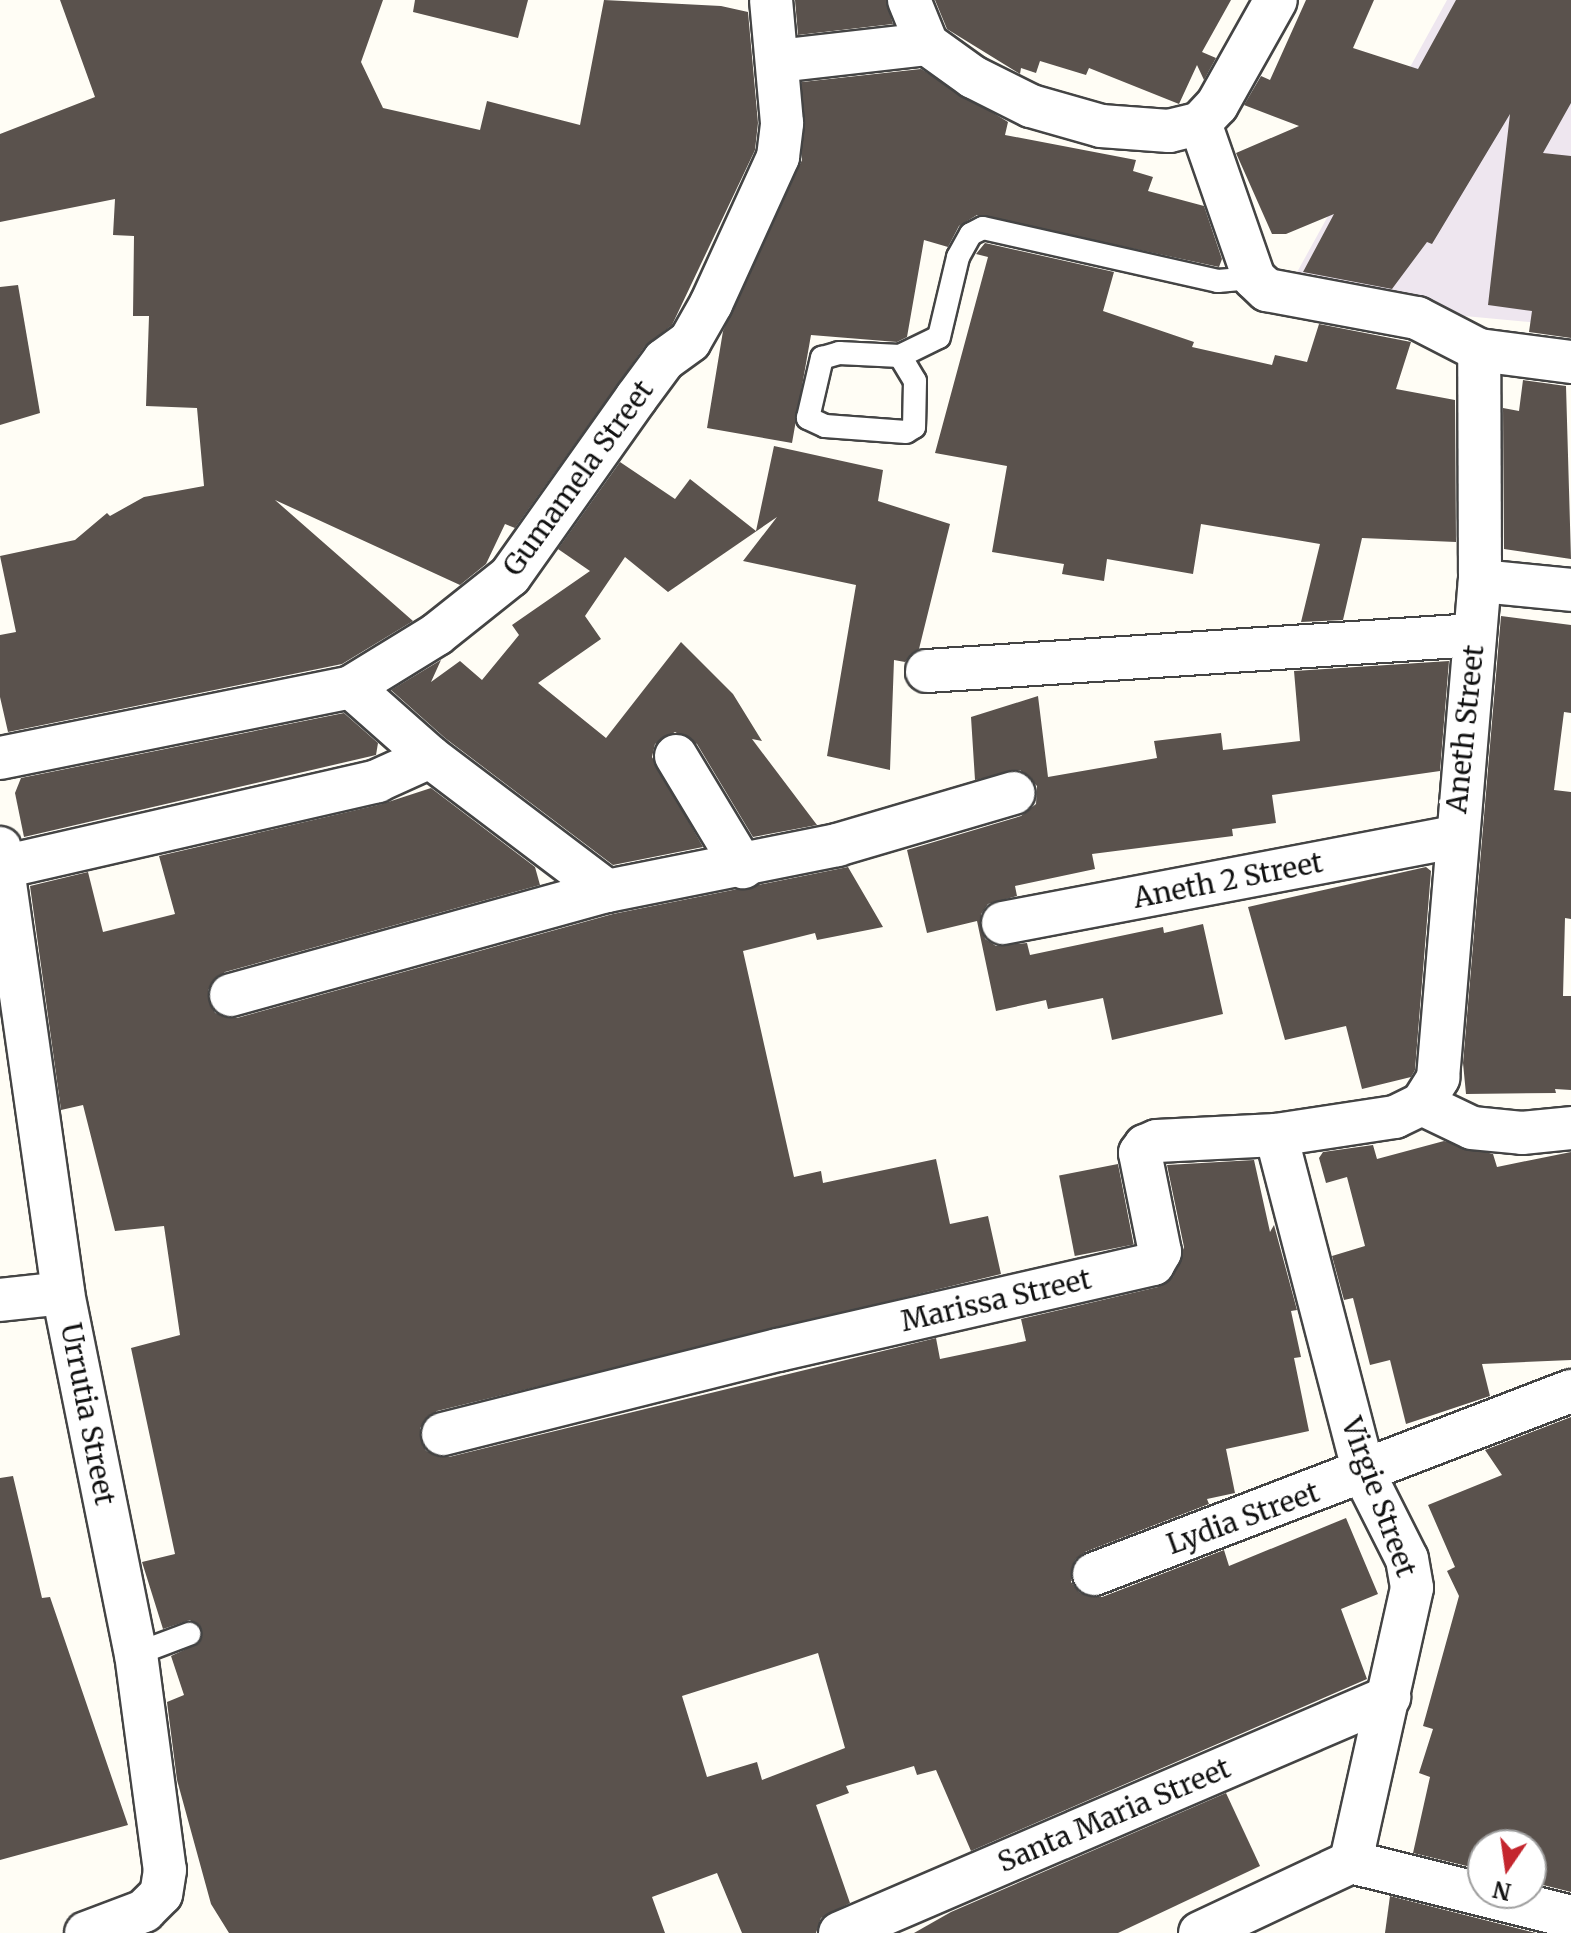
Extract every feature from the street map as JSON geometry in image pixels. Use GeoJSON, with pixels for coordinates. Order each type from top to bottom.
{"type":"FeatureCollection","features":[{"type":"Feature","properties":{"kind":"street","name":"Gumamela Street"},"geometry":{"type":"LineString","coordinates":[[0,758],[351,687],[437,634],[510,576],[664,360],[690,341],[778,157],[782,123],[771,0]]}},
{"type":"Feature","properties":{"kind":"street"},"geometry":{"type":"LineString","coordinates":[[909,0],[927,44],[973,77],[1031,106],[1101,126],[1169,131],[1200,123],[1217,105],[1276,0]]}},
{"type":"Feature","properties":{"kind":"street"},"geometry":{"type":"LineString","coordinates":[[778,61],[927,44]]}},
{"type":"Feature","properties":{"kind":"street"},"geometry":{"type":"LineString","coordinates":[[1200,123],[1254,278],[1267,290],[1417,318],[1479,350],[1571,362]]}},
{"type":"Feature","properties":{"kind":"street","name":"Aneth Street"},"geometry":{"type":"LineString","coordinates":[[1422,1104],[1438,1078],[1454,837],[1480,581],[1479,350]]}},
{"type":"Feature","properties":{"kind":"street"},"geometry":{"type":"LineString","coordinates":[[1480,581],[1571,590]]}},
{"type":"Feature","properties":{"kind":"street"},"geometry":{"type":"LineString","coordinates":[[927,671],[1475,635]]}},
{"type":"Feature","properties":{"kind":"street"},"geometry":{"type":"LineString","coordinates":[[351,687],[430,757],[607,891]]}},
{"type":"Feature","properties":{"kind":"street"},"geometry":{"type":"LineString","coordinates":[[676,756],[743,867]]}},
{"type":"Feature","properties":{"kind":"street"},"geometry":{"type":"LineString","coordinates":[[1,857],[377,781],[430,757]]}},
{"type":"Feature","properties":{"kind":"street"},"geometry":{"type":"LineString","coordinates":[[231,995],[607,891],[743,867],[1014,793]]}},
{"type":"Feature","properties":{"kind":"street","name":"Aneth 2 Street"},"geometry":{"type":"LineString","coordinates":[[1003,923],[1454,837]]}},
{"type":"Feature","properties":{"kind":"street","name":"Urrutia Street"},"geometry":{"type":"LineString","coordinates":[[1,857],[63,1293],[136,1654],[165,1870],[161,1894],[144,1911],[86,1933]]}},
{"type":"Feature","properties":{"kind":"street"},"geometry":{"type":"LineString","coordinates":[[1422,1104],[1472,1128],[1522,1133],[1571,1128]]}},
{"type":"Feature","properties":{"kind":"street","name":"Marissa Street"},"geometry":{"type":"LineString","coordinates":[[443,1434],[778,1350],[1153,1264],[1160,1252],[1140,1153],[1145,1146],[1157,1141],[1276,1135],[1395,1117],[1422,1104]]}},
{"type":"Feature","properties":{"kind":"street","name":"Virgie Street"},"geometry":{"type":"LineString","coordinates":[[1276,1135],[1364,1474],[1407,1559],[1412,1588],[1351,1862]]}},
{"type":"Feature","properties":{"kind":"street"},"geometry":{"type":"LineString","coordinates":[[0,1300],[63,1293]]}},
{"type":"Feature","properties":{"kind":"street","name":"Lydia Street"},"geometry":{"type":"LineString","coordinates":[[1094,1574],[1364,1474],[1571,1391]]}},
{"type":"Feature","properties":{"kind":"street","name":"Santa Maria Street"},"geometry":{"type":"LineString","coordinates":[[840,1933],[1389,1697]]}},
{"type":"Feature","properties":{"kind":"street"},"geometry":{"type":"LineString","coordinates":[[1200,1933],[1351,1862],[1571,1917]]}},
{"type":"Feature","properties":{"kind":"lane"},"geometry":{"type":"LineString","coordinates":[[900,356],[915,381],[914,427],[906,432],[825,426],[808,418],[822,358],[839,353],[900,356],[939,337],[958,257],[971,234],[983,228],[1218,281],[1254,278]]}},
{"type":"Feature","properties":{"kind":"lane"},"geometry":{"type":"LineString","coordinates":[[136,1654],[189,1634]]}},
{"type":"Feature","properties":{"kind":"shaded area"},"geometry":{"type":"Polygon","coordinates":[[[1447,0],[1571,0],[1571,326],[1379,308],[1290,285],[1447,0]]]}},
{"type":"Feature","properties":{"kind":"building"},"geometry":{"type":"Polygon","coordinates":[[[60,0],[383,0],[361,62],[383,108],[480,130],[487,101],[580,125],[604,0],[721,6],[748,12],[758,123],[755,150],[672,325],[645,346],[515,528],[505,524],[486,564],[460,585],[275,500],[413,621],[342,664],[8,732],[0,697],[0,635],[16,632],[0,556],[75,540],[107,513],[110,516],[144,497],[204,486],[197,408],[146,406],[149,316],[133,316],[134,236],[113,235],[115,199],[0,222],[0,134],[95,97],[60,0]]]}},
{"type":"Feature","properties":{"kind":"building"},"geometry":{"type":"Polygon","coordinates":[[[415,0],[528,0],[518,38],[413,12],[415,0]]]}},
{"type":"Feature","properties":{"kind":"building"},"geometry":{"type":"Polygon","coordinates":[[[795,0],[886,0],[893,24],[798,35],[795,0]]]}},
{"type":"Feature","properties":{"kind":"building"},"geometry":{"type":"Polygon","coordinates":[[[935,0],[1231,0],[1202,52],[1216,58],[1204,80],[1197,65],[1179,104],[1089,68],[1086,75],[1040,61],[1036,73],[1021,68],[1020,74],[947,29],[935,0]]]}},
{"type":"Feature","properties":{"kind":"building"},"geometry":{"type":"Polygon","coordinates":[[[1306,0],[1374,0],[1353,48],[1418,69],[1456,0],[1571,0],[1571,103],[1543,153],[1571,156],[1571,338],[1529,332],[1532,311],[1488,305],[1510,114],[1432,244],[1427,242],[1392,289],[1303,272],[1334,214],[1286,234],[1272,234],[1236,153],[1299,126],[1244,105],[1261,76],[1270,80],[1306,0]]]}},
{"type":"Feature","properties":{"kind":"building"},"geometry":{"type":"Polygon","coordinates":[[[921,69],[1008,122],[1005,135],[1136,160],[1133,171],[1153,177],[1148,191],[1204,206],[1222,259],[1219,267],[977,215],[959,226],[948,247],[924,240],[907,337],[897,342],[811,335],[792,443],[707,428],[723,331],[802,160],[802,82],[921,69]]]}},
{"type":"Feature","properties":{"kind":"building"},"geometry":{"type":"Polygon","coordinates":[[[985,243],[1114,272],[1103,311],[1194,342],[1192,347],[1272,365],[1275,355],[1307,362],[1319,324],[1411,342],[1396,389],[1455,400],[1456,542],[1362,538],[1343,620],[1301,622],[1320,544],[1201,524],[1193,574],[1107,559],[1104,581],[1062,574],[1064,564],[992,552],[1007,466],[935,453],[988,257],[976,254],[985,243]]]}},
{"type":"Feature","properties":{"kind":"building"},"geometry":{"type":"Polygon","coordinates":[[[18,285],[40,413],[0,425],[0,287],[18,285]]]}},
{"type":"Feature","properties":{"kind":"building"},"geometry":{"type":"Polygon","coordinates":[[[1523,380],[1566,386],[1571,559],[1504,549],[1503,408],[1519,411],[1523,380]]]}},
{"type":"Feature","properties":{"kind":"building"},"geometry":{"type":"Polygon","coordinates":[[[774,446],[883,470],[878,501],[950,524],[919,649],[905,662],[894,660],[890,770],[827,756],[856,585],[743,561],[777,517],[668,592],[625,557],[585,616],[601,639],[538,683],[606,738],[681,642],[733,694],[762,741],[752,739],[817,825],[753,837],[697,744],[675,732],[655,744],[652,757],[703,847],[613,865],[445,738],[391,690],[441,660],[431,682],[460,661],[482,680],[519,635],[512,625],[590,571],[558,549],[620,462],[675,499],[690,479],[756,531],[774,446]]]}},
{"type":"Feature","properties":{"kind":"building"},"geometry":{"type":"Polygon","coordinates":[[[1501,616],[1571,625],[1571,713],[1564,712],[1554,790],[1571,792],[1571,919],[1565,918],[1563,996],[1571,996],[1571,1090],[1555,1089],[1556,1093],[1466,1094],[1463,1063],[1501,616]]]}},
{"type":"Feature","properties":{"kind":"building"},"geometry":{"type":"Polygon","coordinates":[[[1449,661],[1440,771],[1272,795],[1276,823],[1232,829],[1233,836],[1092,854],[1095,869],[1015,886],[1017,896],[988,904],[981,914],[985,939],[996,946],[1027,943],[1030,955],[1163,927],[1164,933],[1203,924],[1223,1014],[1112,1040],[1103,998],[1048,1009],[1046,1000],[996,1011],[977,921],[927,933],[907,850],[1021,816],[1036,804],[1037,786],[1020,770],[975,780],[971,717],[1038,696],[1048,777],[1157,758],[1154,741],[1221,733],[1223,750],[1300,741],[1294,671],[1449,661]]]}},
{"type":"Feature","properties":{"kind":"building"},"geometry":{"type":"Polygon","coordinates":[[[344,713],[378,743],[376,755],[24,837],[15,793],[21,778],[344,713]]]}},
{"type":"Feature","properties":{"kind":"building"},"geometry":{"type":"Polygon","coordinates":[[[431,788],[535,867],[540,885],[225,972],[208,990],[215,1013],[237,1018],[613,914],[848,867],[883,927],[817,940],[815,933],[743,951],[794,1177],[821,1171],[823,1183],[936,1159],[950,1224],[988,1216],[1001,1274],[437,1411],[420,1428],[426,1451],[449,1457],[936,1338],[940,1359],[1026,1341],[1021,1319],[1158,1287],[1173,1277],[1184,1247],[1167,1165],[1254,1160],[1270,1232],[1274,1225],[1297,1310],[1291,1311],[1301,1357],[1294,1358],[1309,1431],[1226,1449],[1235,1493],[1207,1499],[1209,1504],[1085,1552],[1075,1560],[1071,1582],[1080,1593],[1102,1597],[1224,1550],[1229,1566],[1346,1518],[1378,1594],[1341,1609],[1367,1679],[971,1851],[936,1770],[917,1775],[914,1766],[846,1786],[849,1793],[816,1805],[850,1903],[821,1918],[816,1933],[742,1933],[717,1873],[652,1897],[665,1933],[229,1933],[211,1904],[177,1780],[167,1702],[184,1695],[171,1656],[199,1643],[202,1630],[190,1620],[163,1629],[142,1562],[175,1554],[131,1348],[180,1335],[164,1226],[115,1231],[83,1105],[61,1110],[30,886],[88,872],[103,932],[175,914],[159,856],[382,804],[431,788]],[[818,1653],[682,1696],[707,1777],[757,1762],[762,1780],[845,1748],[818,1653]]]}},
{"type":"Feature","properties":{"kind":"building"},"geometry":{"type":"Polygon","coordinates":[[[1426,867],[1431,871],[1415,1070],[1411,1077],[1362,1089],[1346,1026],[1285,1040],[1248,907],[1426,867]]]}},
{"type":"Feature","properties":{"kind":"building"},"geometry":{"type":"Polygon","coordinates":[[[1444,1141],[1493,1154],[1497,1167],[1571,1152],[1571,1360],[1482,1364],[1490,1396],[1406,1424],[1390,1360],[1370,1365],[1353,1298],[1344,1300],[1332,1256],[1365,1246],[1347,1177],[1326,1183],[1319,1158],[1323,1152],[1373,1145],[1377,1159],[1444,1141]]]}},
{"type":"Feature","properties":{"kind":"building"},"geometry":{"type":"Polygon","coordinates":[[[1118,1164],[1134,1244],[1075,1256],[1059,1175],[1118,1164]]]}},
{"type":"Feature","properties":{"kind":"building"},"geometry":{"type":"Polygon","coordinates":[[[1571,1417],[1571,1892],[1547,1886],[1547,1829],[1467,1829],[1467,1866],[1413,1853],[1430,1777],[1419,1773],[1433,1729],[1423,1726],[1459,1596],[1447,1571],[1455,1567],[1428,1505],[1502,1475],[1485,1450],[1571,1417]]]}},
{"type":"Feature","properties":{"kind":"building"},"geometry":{"type":"Polygon","coordinates":[[[13,1476],[42,1598],[50,1597],[128,1825],[0,1860],[0,1478],[13,1476]]]}},
{"type":"Feature","properties":{"kind":"building"},"geometry":{"type":"Polygon","coordinates":[[[1226,1793],[1260,1866],[1118,1933],[914,1933],[951,1912],[1226,1793]]]}},
{"type":"Feature","properties":{"kind":"building"},"geometry":{"type":"Polygon","coordinates":[[[1390,1896],[1536,1933],[1385,1933],[1390,1896]]]}}]}
